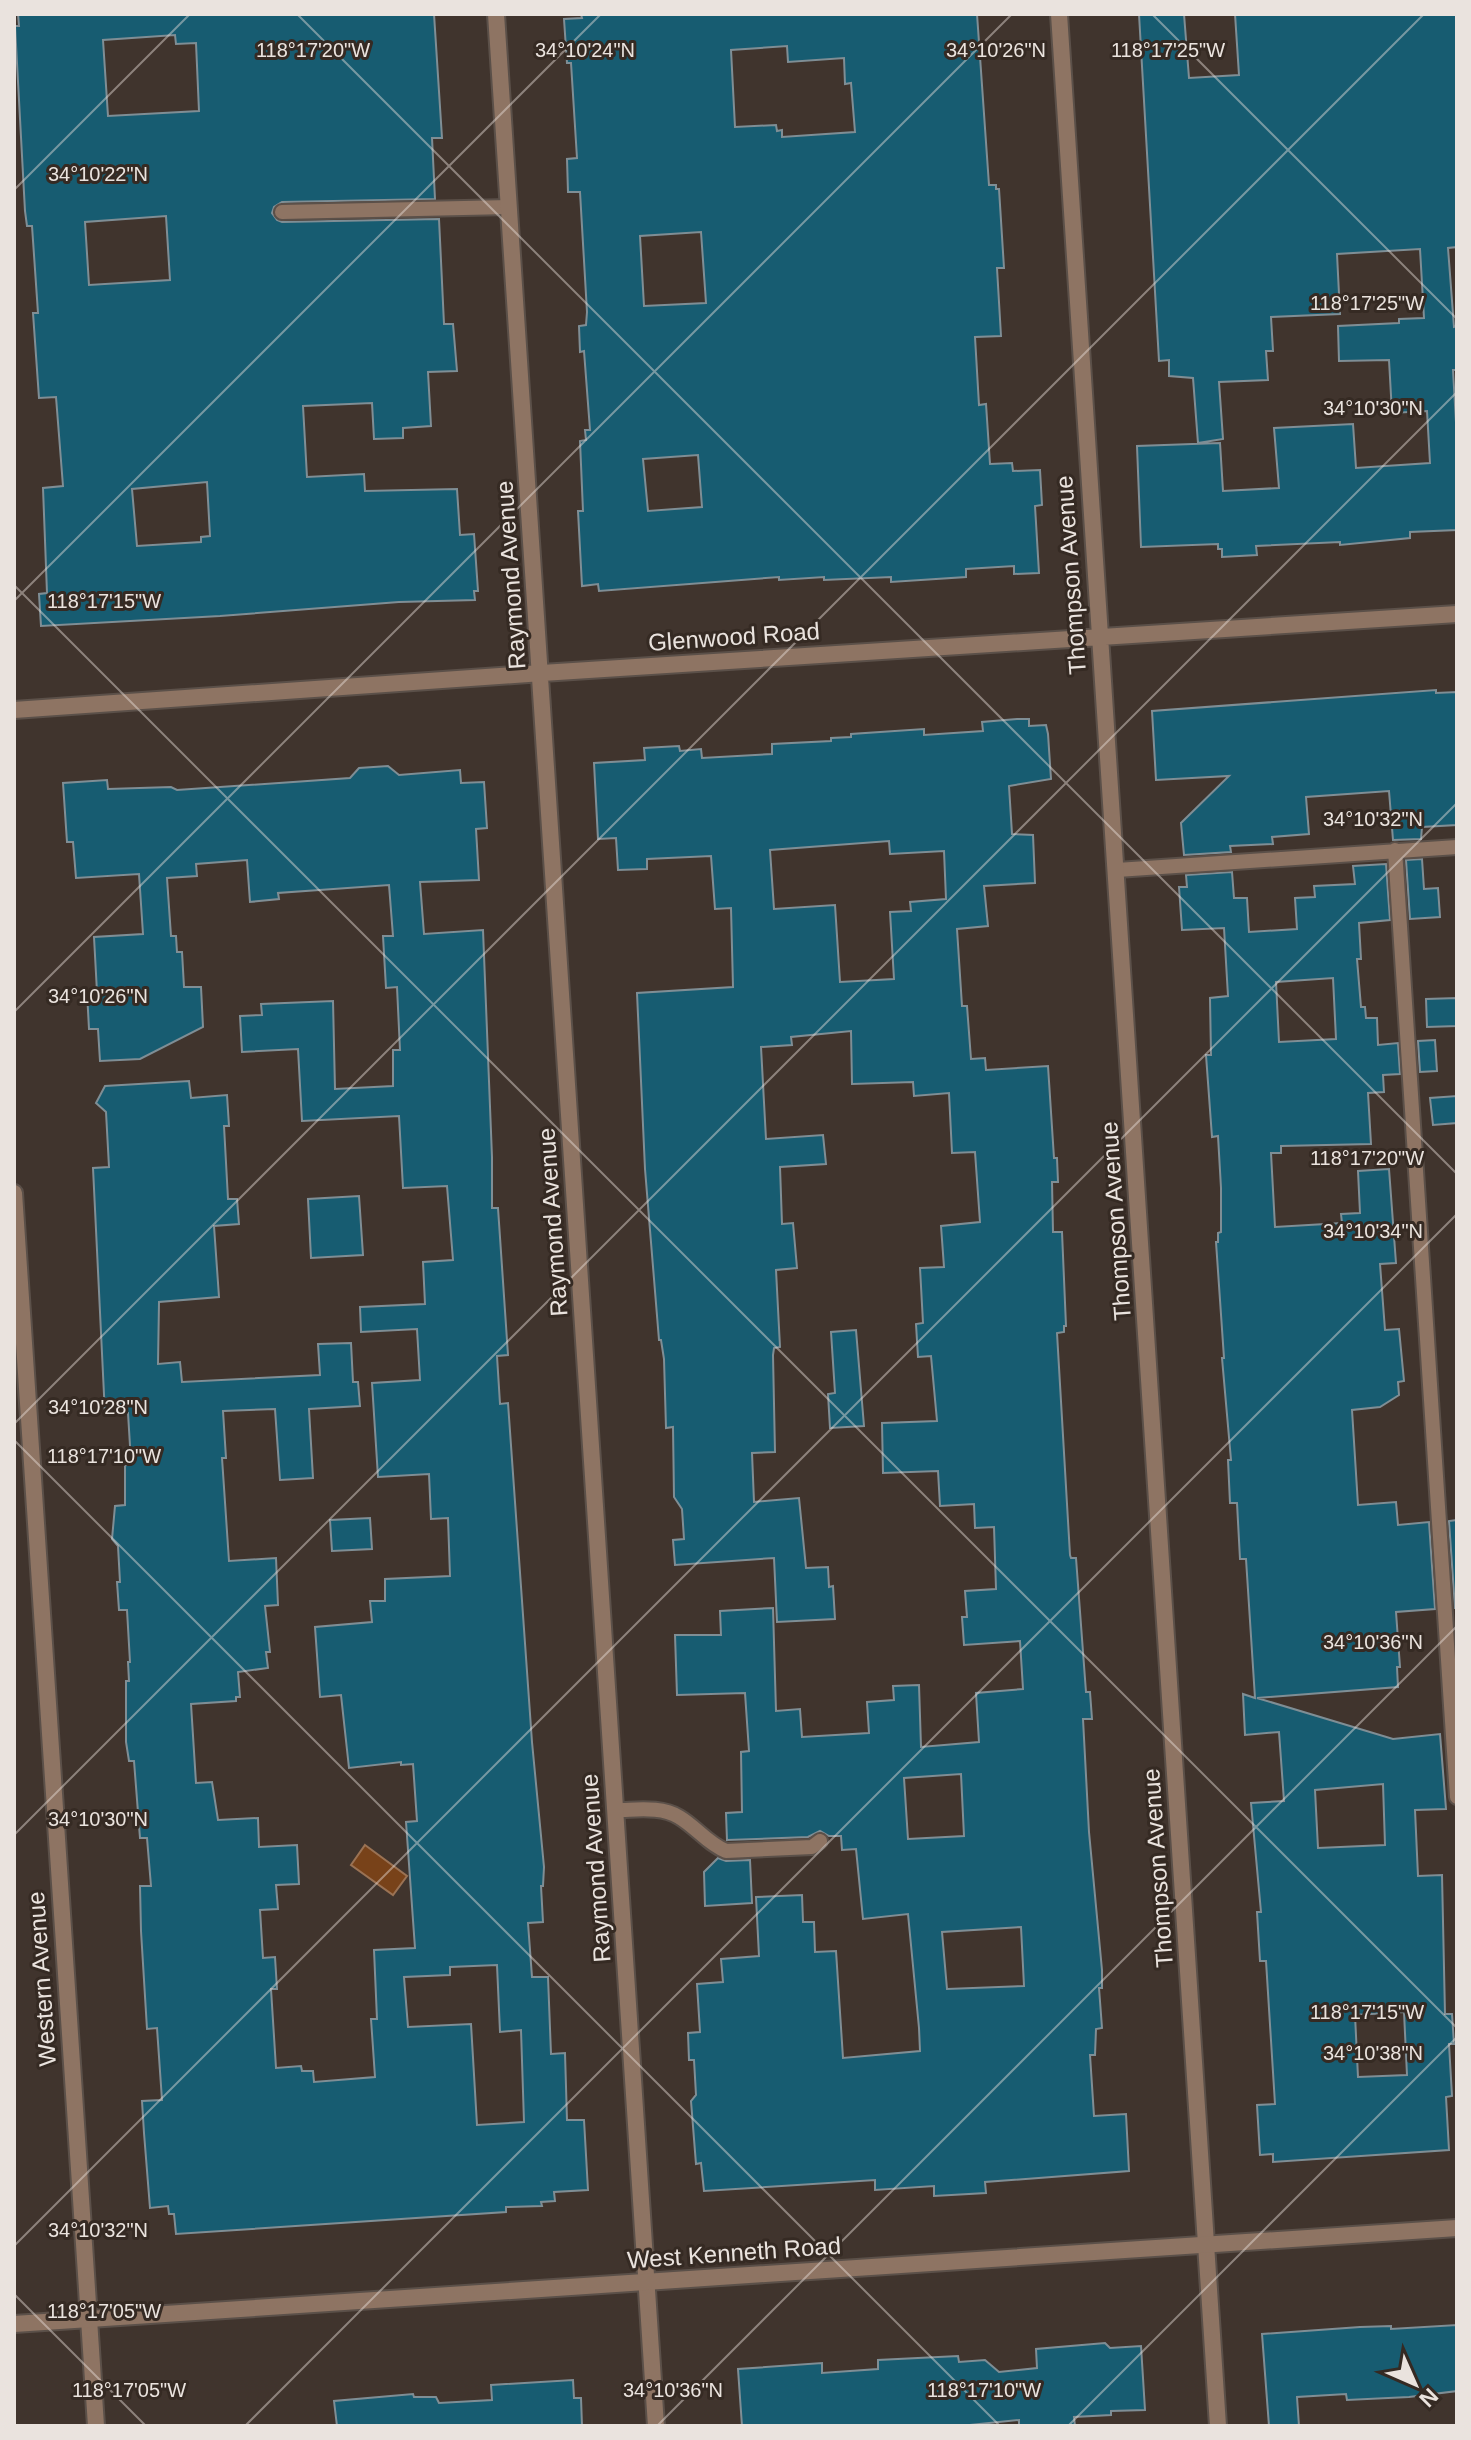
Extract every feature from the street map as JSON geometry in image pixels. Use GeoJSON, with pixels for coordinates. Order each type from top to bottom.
{"type":"FeatureCollection","features":[{"type":"Feature","properties":{"kind":"street","name":"Raymond Avenue"},"geometry":{"type":"LineString","coordinates":[[496,14],[656,2426]]}},
{"type":"Feature","properties":{"kind":"street","name":"Thompson Avenue"},"geometry":{"type":"LineString","coordinates":[[1059,14],[1218,2426]]}},
{"type":"Feature","properties":{"kind":"street","name":"Glenwood Road"},"geometry":{"type":"LineString","coordinates":[[14,710],[1457,614]]}},
{"type":"Feature","properties":{"kind":"street","name":"Western Avenue"},"geometry":{"type":"LineString","coordinates":[[14,1193],[96,2426]]}},
{"type":"Feature","properties":{"kind":"street","name":"West Kenneth Road"},"geometry":{"type":"LineString","coordinates":[[14,2324],[1457,2228]]}},
{"type":"Feature","properties":{"kind":"lane"},"geometry":{"type":"LineString","coordinates":[[282,212],[509,207]]}},
{"type":"Feature","properties":{"kind":"lane"},"geometry":{"type":"LineString","coordinates":[[1117,870],[1457,847]]}},
{"type":"Feature","properties":{"kind":"lane"},"geometry":{"type":"LineString","coordinates":[[1395,850],[1457,1797]]}},
{"type":"Feature","properties":{"kind":"lane"},"geometry":{"type":"LineString","coordinates":[[616,1810],[667,1812],[679,1817],[717,1848],[726,1851],[812,1847],[820,1841]]}},
{"type":"Feature","properties":{"kind":"shaded area"},"geometry":{"type":"Polygon","coordinates":[[[365,1845],[407,1876],[393,1895],[351,1865],[365,1845]]]}},
{"type":"Feature","properties":{"kind":"building"},"geometry":{"type":"Polygon","coordinates":[[[18,14],[434,14],[442,138],[432,138],[435,199],[282,202],[274,207],[272,213],[282,222],[439,219],[444,324],[453,324],[457,371],[428,372],[431,426],[403,428],[403,438],[374,439],[372,403],[303,406],[307,477],[364,474],[365,491],[457,489],[460,535],[474,534],[478,591],[474,591],[475,600],[399,602],[41,626],[39,594],[47,593],[43,488],[63,486],[56,397],[39,398],[33,313],[38,313],[32,226],[27,226],[25,211],[15,26],[19,26],[18,14]],[[175,35],[103,40],[108,116],[199,111],[196,43],[176,44],[175,35]],[[166,216],[85,222],[89,285],[170,280],[166,216]],[[207,482],[132,489],[137,546],[201,542],[201,537],[210,536],[207,482]]]}},
{"type":"Feature","properties":{"kind":"building"},"geometry":{"type":"Polygon","coordinates":[[[581,14],[977,14],[989,185],[996,185],[999,189],[1004,268],[997,268],[1001,336],[975,337],[979,405],[986,404],[990,464],[1012,463],[1013,471],[1040,470],[1042,505],[1035,506],[1039,573],[1014,574],[1014,566],[966,569],[966,577],[891,582],[891,577],[779,580],[779,577],[599,591],[598,584],[582,586],[578,511],[583,511],[580,441],[586,440],[585,430],[590,430],[579,326],[586,325],[587,312],[580,192],[568,192],[567,159],[577,158],[571,63],[567,63],[564,19],[582,18],[581,14]],[[787,46],[731,50],[735,127],[776,125],[777,131],[782,130],[782,137],[855,132],[851,83],[845,84],[844,58],[788,62],[787,46]],[[701,232],[640,236],[644,306],[706,303],[701,232]],[[698,455],[643,459],[648,511],[702,507],[698,455]]]}},
{"type":"Feature","properties":{"kind":"building"},"geometry":{"type":"Polygon","coordinates":[[[1139,14],[1184,14],[1189,78],[1239,75],[1235,14],[1457,14],[1457,247],[1448,248],[1454,327],[1457,326],[1457,370],[1453,370],[1457,530],[1410,532],[1410,538],[1340,545],[1340,542],[1256,546],[1257,555],[1222,557],[1218,544],[1141,547],[1137,446],[1220,443],[1223,491],[1279,488],[1274,428],[1353,424],[1356,468],[1430,463],[1427,411],[1392,413],[1389,360],[1339,361],[1338,326],[1399,323],[1399,319],[1424,318],[1420,249],[1337,254],[1340,314],[1271,317],[1273,351],[1266,351],[1268,380],[1219,382],[1223,439],[1198,443],[1193,378],[1169,376],[1169,360],[1159,361],[1139,14]]]}},
{"type":"Feature","properties":{"kind":"building"},"geometry":{"type":"Polygon","coordinates":[[[1436,690],[1436,693],[1457,692],[1457,825],[1422,827],[1421,839],[1393,840],[1389,791],[1306,797],[1309,834],[1272,837],[1273,844],[1230,846],[1231,852],[1184,855],[1181,823],[1229,776],[1156,780],[1152,711],[1436,690]]]}},
{"type":"Feature","properties":{"kind":"building"},"geometry":{"type":"Polygon","coordinates":[[[1029,719],[1029,726],[1046,725],[1048,734],[1051,779],[1009,786],[1012,834],[1033,835],[1035,883],[984,886],[988,926],[957,929],[962,1006],[967,1006],[971,1059],[985,1058],[986,1070],[1048,1066],[1058,1182],[1052,1182],[1053,1232],[1062,1232],[1066,1326],[1064,1332],[1057,1333],[1070,1555],[1076,1558],[1086,1692],[1090,1692],[1092,1719],[1083,1719],[1089,1832],[1102,1970],[1102,1988],[1099,1988],[1102,2028],[1096,2029],[1095,2055],[1090,2055],[1094,2116],[1126,2114],[1129,2171],[985,2182],[986,2193],[934,2196],[934,2186],[875,2190],[875,2180],[704,2191],[701,2163],[696,2164],[691,2101],[696,2095],[694,2060],[689,2060],[688,2033],[700,2032],[697,1984],[723,1982],[721,1959],[759,1956],[756,1897],[802,1895],[803,1922],[814,1922],[815,1952],[836,1951],[843,2058],[920,2051],[919,2028],[908,1914],[863,1919],[856,1849],[842,1850],[841,1836],[829,1836],[820,1831],[808,1837],[727,1840],[726,1813],[742,1812],[741,1752],[749,1751],[745,1693],[677,1695],[675,1635],[721,1635],[720,1611],[773,1608],[776,1711],[800,1709],[802,1737],[869,1733],[867,1702],[894,1700],[893,1686],[919,1685],[921,1747],[979,1742],[976,1693],[1023,1689],[1020,1641],[964,1645],[962,1617],[967,1617],[965,1591],[996,1589],[994,1527],[975,1528],[974,1504],[940,1506],[938,1471],[883,1473],[882,1423],[937,1421],[931,1356],[918,1357],[916,1324],[923,1323],[920,1268],[944,1267],[941,1226],[980,1222],[975,1152],[952,1153],[949,1093],[914,1096],[913,1082],[852,1084],[851,1031],[791,1037],[792,1045],[761,1047],[766,1139],[823,1135],[826,1164],[780,1167],[782,1224],[793,1223],[797,1268],[776,1270],[780,1347],[774,1348],[773,1355],[775,1452],[752,1453],[754,1502],[799,1498],[806,1568],[828,1567],[829,1587],[833,1586],[835,1619],[777,1622],[774,1558],[675,1565],[673,1540],[684,1539],[682,1509],[674,1497],[673,1427],[666,1428],[664,1359],[659,1340],[645,1169],[637,993],[733,987],[731,908],[715,909],[711,856],[647,859],[647,869],[618,870],[616,838],[598,839],[594,763],[645,760],[644,748],[679,746],[680,751],[701,749],[702,758],[772,754],[772,744],[831,741],[831,738],[851,737],[851,734],[924,729],[924,735],[983,731],[982,722],[1029,719]],[[889,841],[770,850],[774,909],[835,905],[840,982],[894,979],[890,912],[911,911],[910,902],[946,899],[944,851],[890,854],[889,841]],[[961,1774],[904,1778],[908,1839],[964,1836],[961,1774]],[[1021,1927],[942,1932],[947,1989],[1024,1986],[1021,1927]]]}},
{"type":"Feature","properties":{"kind":"building"},"geometry":{"type":"Polygon","coordinates":[[[388,766],[399,775],[460,770],[461,783],[484,782],[487,828],[476,829],[479,880],[420,882],[424,934],[483,930],[492,1208],[498,1208],[508,1355],[497,1356],[500,1404],[508,1403],[544,1867],[541,1886],[543,1922],[528,1923],[532,1977],[548,1977],[551,2054],[565,2053],[567,2120],[584,2120],[588,2190],[554,2192],[555,2201],[541,2202],[542,2206],[506,2207],[506,2212],[176,2234],[174,2214],[169,2214],[168,2206],[150,2208],[144,2133],[142,2101],[162,2100],[157,2028],[147,2029],[141,1931],[140,1886],[151,1886],[147,1838],[140,1838],[134,1761],[129,1761],[126,1742],[126,1681],[129,1681],[130,1662],[127,1610],[119,1610],[118,1546],[112,1539],[115,1506],[125,1505],[125,1466],[131,1462],[128,1413],[105,1415],[93,1168],[109,1167],[106,1112],[96,1103],[105,1086],[189,1081],[191,1098],[227,1095],[229,1126],[224,1126],[228,1199],[237,1199],[239,1224],[214,1226],[219,1297],[159,1302],[158,1364],[180,1362],[182,1382],[320,1375],[318,1344],[351,1343],[353,1382],[358,1382],[360,1406],[309,1409],[313,1478],[280,1480],[275,1409],[223,1411],[226,1458],[222,1458],[229,1561],[276,1558],[278,1605],[265,1606],[270,1652],[266,1652],[268,1668],[238,1672],[240,1697],[236,1697],[236,1701],[191,1704],[196,1783],[212,1782],[218,1820],[258,1818],[259,1847],[297,1845],[299,1884],[276,1885],[278,1909],[260,1910],[263,1958],[275,1957],[277,1989],[271,1989],[276,2068],[301,2066],[302,2071],[313,2071],[314,2082],[375,2077],[371,2019],[377,2019],[374,1950],[415,1948],[406,1822],[417,1821],[413,1764],[401,1765],[401,1762],[349,1768],[341,1695],[320,1697],[315,1627],[372,1622],[370,1601],[385,1601],[385,1579],[450,1576],[448,1518],[431,1519],[429,1474],[378,1477],[372,1383],[420,1380],[417,1329],[361,1332],[360,1307],[425,1304],[423,1262],[453,1260],[447,1186],[403,1188],[399,1116],[302,1121],[298,1049],[242,1052],[240,1016],[262,1015],[261,1004],[333,1001],[335,1089],[393,1086],[393,1050],[400,1050],[397,987],[386,988],[383,936],[393,936],[389,885],[278,893],[279,899],[250,902],[247,860],[196,864],[197,876],[167,878],[171,936],[176,936],[177,952],[182,952],[184,987],[201,987],[203,1027],[140,1059],[100,1061],[98,1029],[89,1029],[87,992],[97,992],[94,937],[143,934],[139,874],[76,878],[73,842],[67,842],[63,783],[107,780],[108,789],[171,787],[177,790],[350,778],[359,768],[388,766]],[[497,1965],[450,1967],[450,1975],[404,1977],[408,2027],[471,2024],[477,2125],[524,2122],[521,2030],[500,2032],[497,1965]]]}},
{"type":"Feature","properties":{"kind":"building"},"geometry":{"type":"Polygon","coordinates":[[[1422,859],[1424,889],[1438,888],[1440,917],[1410,919],[1406,860],[1422,859]]]}},
{"type":"Feature","properties":{"kind":"building"},"geometry":{"type":"Polygon","coordinates":[[[1386,864],[1390,920],[1359,923],[1361,959],[1357,959],[1361,1007],[1365,1007],[1366,1018],[1377,1018],[1378,1045],[1398,1043],[1400,1074],[1383,1075],[1384,1092],[1368,1093],[1371,1144],[1281,1146],[1281,1153],[1271,1153],[1275,1227],[1342,1223],[1341,1214],[1360,1213],[1358,1171],[1389,1169],[1396,1263],[1380,1264],[1385,1330],[1399,1329],[1404,1381],[1398,1382],[1399,1395],[1380,1407],[1352,1410],[1358,1505],[1396,1502],[1398,1525],[1429,1522],[1435,1609],[1396,1612],[1400,1667],[1397,1667],[1398,1687],[1257,1698],[1393,1739],[1440,1734],[1446,1809],[1415,1810],[1418,1876],[1442,1875],[1445,2014],[1452,2014],[1454,2044],[1449,2044],[1452,2096],[1446,2097],[1449,2150],[1273,2162],[1273,2154],[1260,2155],[1257,2105],[1275,2104],[1266,1961],[1260,1961],[1257,1912],[1261,1912],[1251,1803],[1284,1801],[1279,1732],[1245,1735],[1243,1694],[1255,1698],[1246,1559],[1240,1559],[1237,1503],[1230,1503],[1228,1460],[1231,1460],[1216,1242],[1221,1232],[1221,1188],[1218,1136],[1212,1137],[1206,1055],[1211,1055],[1210,998],[1228,996],[1224,928],[1182,930],[1179,887],[1187,887],[1186,875],[1232,872],[1234,898],[1247,898],[1249,932],[1297,929],[1295,898],[1315,897],[1314,886],[1355,884],[1353,866],[1386,864]],[[1333,978],[1276,982],[1279,1042],[1336,1039],[1333,978]],[[1383,1784],[1315,1790],[1318,1848],[1385,1845],[1383,1784]],[[1404,2012],[1355,2015],[1358,2077],[1407,2075],[1404,2012]]]}},
{"type":"Feature","properties":{"kind":"building"},"geometry":{"type":"Polygon","coordinates":[[[1457,998],[1457,1026],[1427,1027],[1426,999],[1457,998]]]}},
{"type":"Feature","properties":{"kind":"building"},"geometry":{"type":"Polygon","coordinates":[[[1435,1040],[1437,1071],[1420,1072],[1418,1041],[1435,1040]]]}},
{"type":"Feature","properties":{"kind":"building"},"geometry":{"type":"Polygon","coordinates":[[[1457,1096],[1457,1123],[1433,1125],[1430,1098],[1457,1096]]]}},
{"type":"Feature","properties":{"kind":"building"},"geometry":{"type":"Polygon","coordinates":[[[359,1196],[363,1255],[311,1258],[308,1199],[359,1196]]]}},
{"type":"Feature","properties":{"kind":"building"},"geometry":{"type":"Polygon","coordinates":[[[856,1330],[864,1426],[830,1428],[828,1394],[835,1393],[831,1332],[856,1330]]]}},
{"type":"Feature","properties":{"kind":"building"},"geometry":{"type":"Polygon","coordinates":[[[370,1518],[372,1549],[332,1551],[330,1520],[370,1518]]]}},
{"type":"Feature","properties":{"kind":"building"},"geometry":{"type":"Polygon","coordinates":[[[1457,1520],[1457,1608],[1455,1608],[1449,1521],[1457,1520]]]}},
{"type":"Feature","properties":{"kind":"building"},"geometry":{"type":"Polygon","coordinates":[[[718,1858],[726,1861],[750,1860],[752,1903],[705,1906],[704,1872],[718,1858]]]}},
{"type":"Feature","properties":{"kind":"building"},"geometry":{"type":"Polygon","coordinates":[[[1457,2325],[1457,2391],[1347,2400],[1346,2394],[1297,2397],[1299,2426],[1269,2426],[1262,2334],[1360,2327],[1391,2326],[1391,2329],[1457,2325]]]}},
{"type":"Feature","properties":{"kind":"building"},"geometry":{"type":"Polygon","coordinates":[[[1105,2343],[1110,2348],[1141,2346],[1145,2410],[1074,2417],[1075,2426],[1019,2426],[1019,2420],[960,2426],[742,2426],[738,2369],[822,2363],[822,2373],[878,2369],[878,2360],[958,2356],[959,2362],[985,2360],[999,2372],[1037,2368],[1036,2349],[1105,2343]]]}},
{"type":"Feature","properties":{"kind":"building"},"geometry":{"type":"Polygon","coordinates":[[[573,2380],[574,2398],[581,2398],[582,2426],[337,2426],[334,2401],[413,2394],[414,2397],[436,2397],[439,2403],[492,2400],[491,2385],[573,2380]]]}}]}
